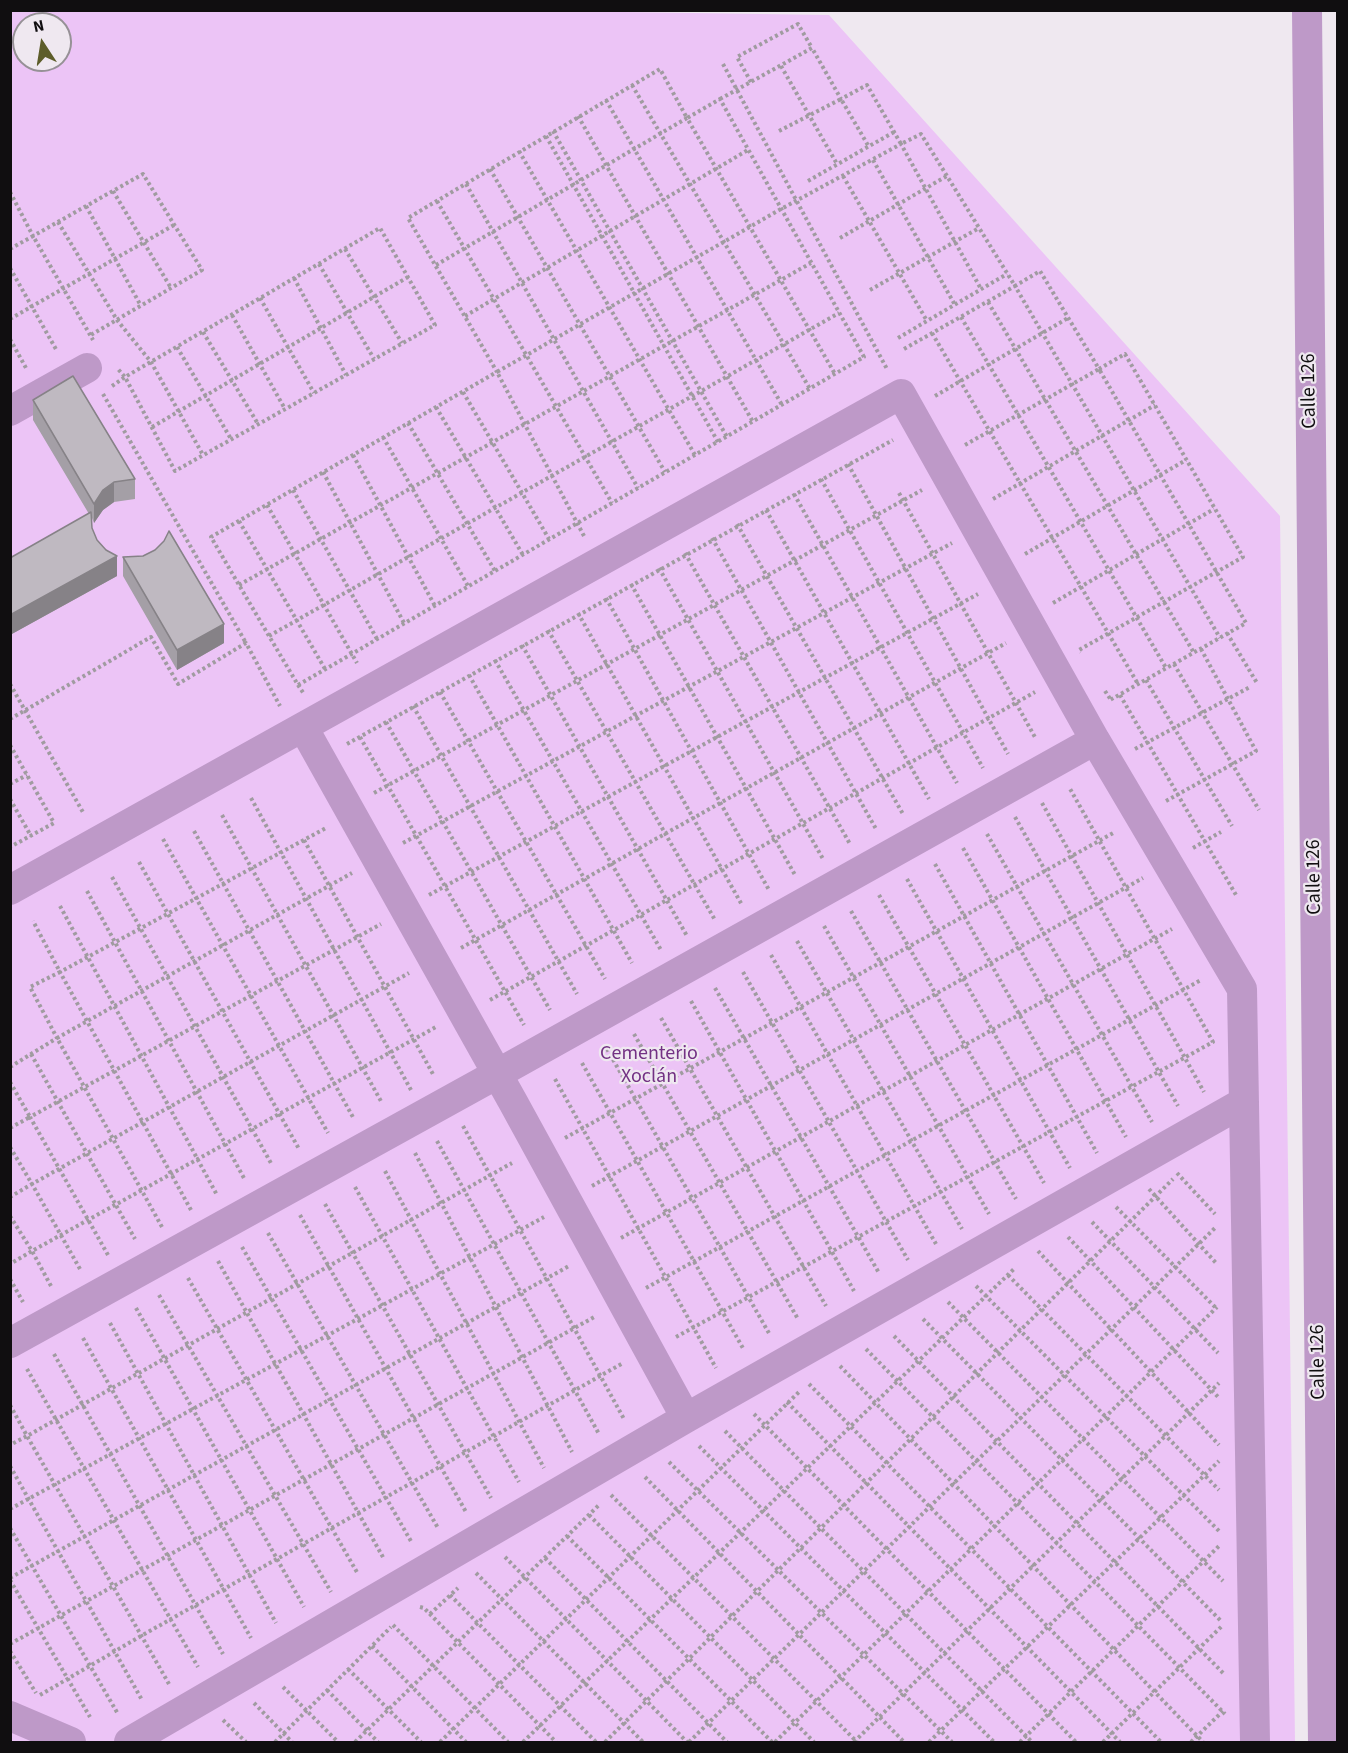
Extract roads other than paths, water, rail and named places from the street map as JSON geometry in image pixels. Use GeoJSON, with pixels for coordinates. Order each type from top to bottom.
{"type":"FeatureCollection","features":[{"type":"Feature","properties":{"kind":"street","name":"Calle 126"},"geometry":{"type":"LineString","coordinates":[[1306,10],[1325,569],[1328,1263],[1323,1743]]}},
{"type":"Feature","properties":{"kind":"street"},"geometry":{"type":"LineString","coordinates":[[10,411],[83,355]]}},
{"type":"Feature","properties":{"kind":"street"},"geometry":{"type":"LineString","coordinates":[[10,890],[901,394],[1095,740],[1242,989],[1243,1355],[1250,1431],[1253,1596],[1242,1712],[1255,1743]]}},
{"type":"Feature","properties":{"kind":"street"},"geometry":{"type":"LineString","coordinates":[[305,725],[690,1429]]}},
{"type":"Feature","properties":{"kind":"street"},"geometry":{"type":"LineString","coordinates":[[10,1343],[1095,740]]}},
{"type":"Feature","properties":{"kind":"street"},"geometry":{"type":"LineString","coordinates":[[125,1730],[690,1429],[1244,1102]]}},
{"type":"Feature","properties":{"kind":"street"},"geometry":{"type":"LineString","coordinates":[[21,1708],[71,1743]]}},
{"type":"Feature","properties":{"kind":"park label","name":"Cementerio Xoclán"},"geometry":{"type":"Point","coordinates":[649,1066]}}]}
